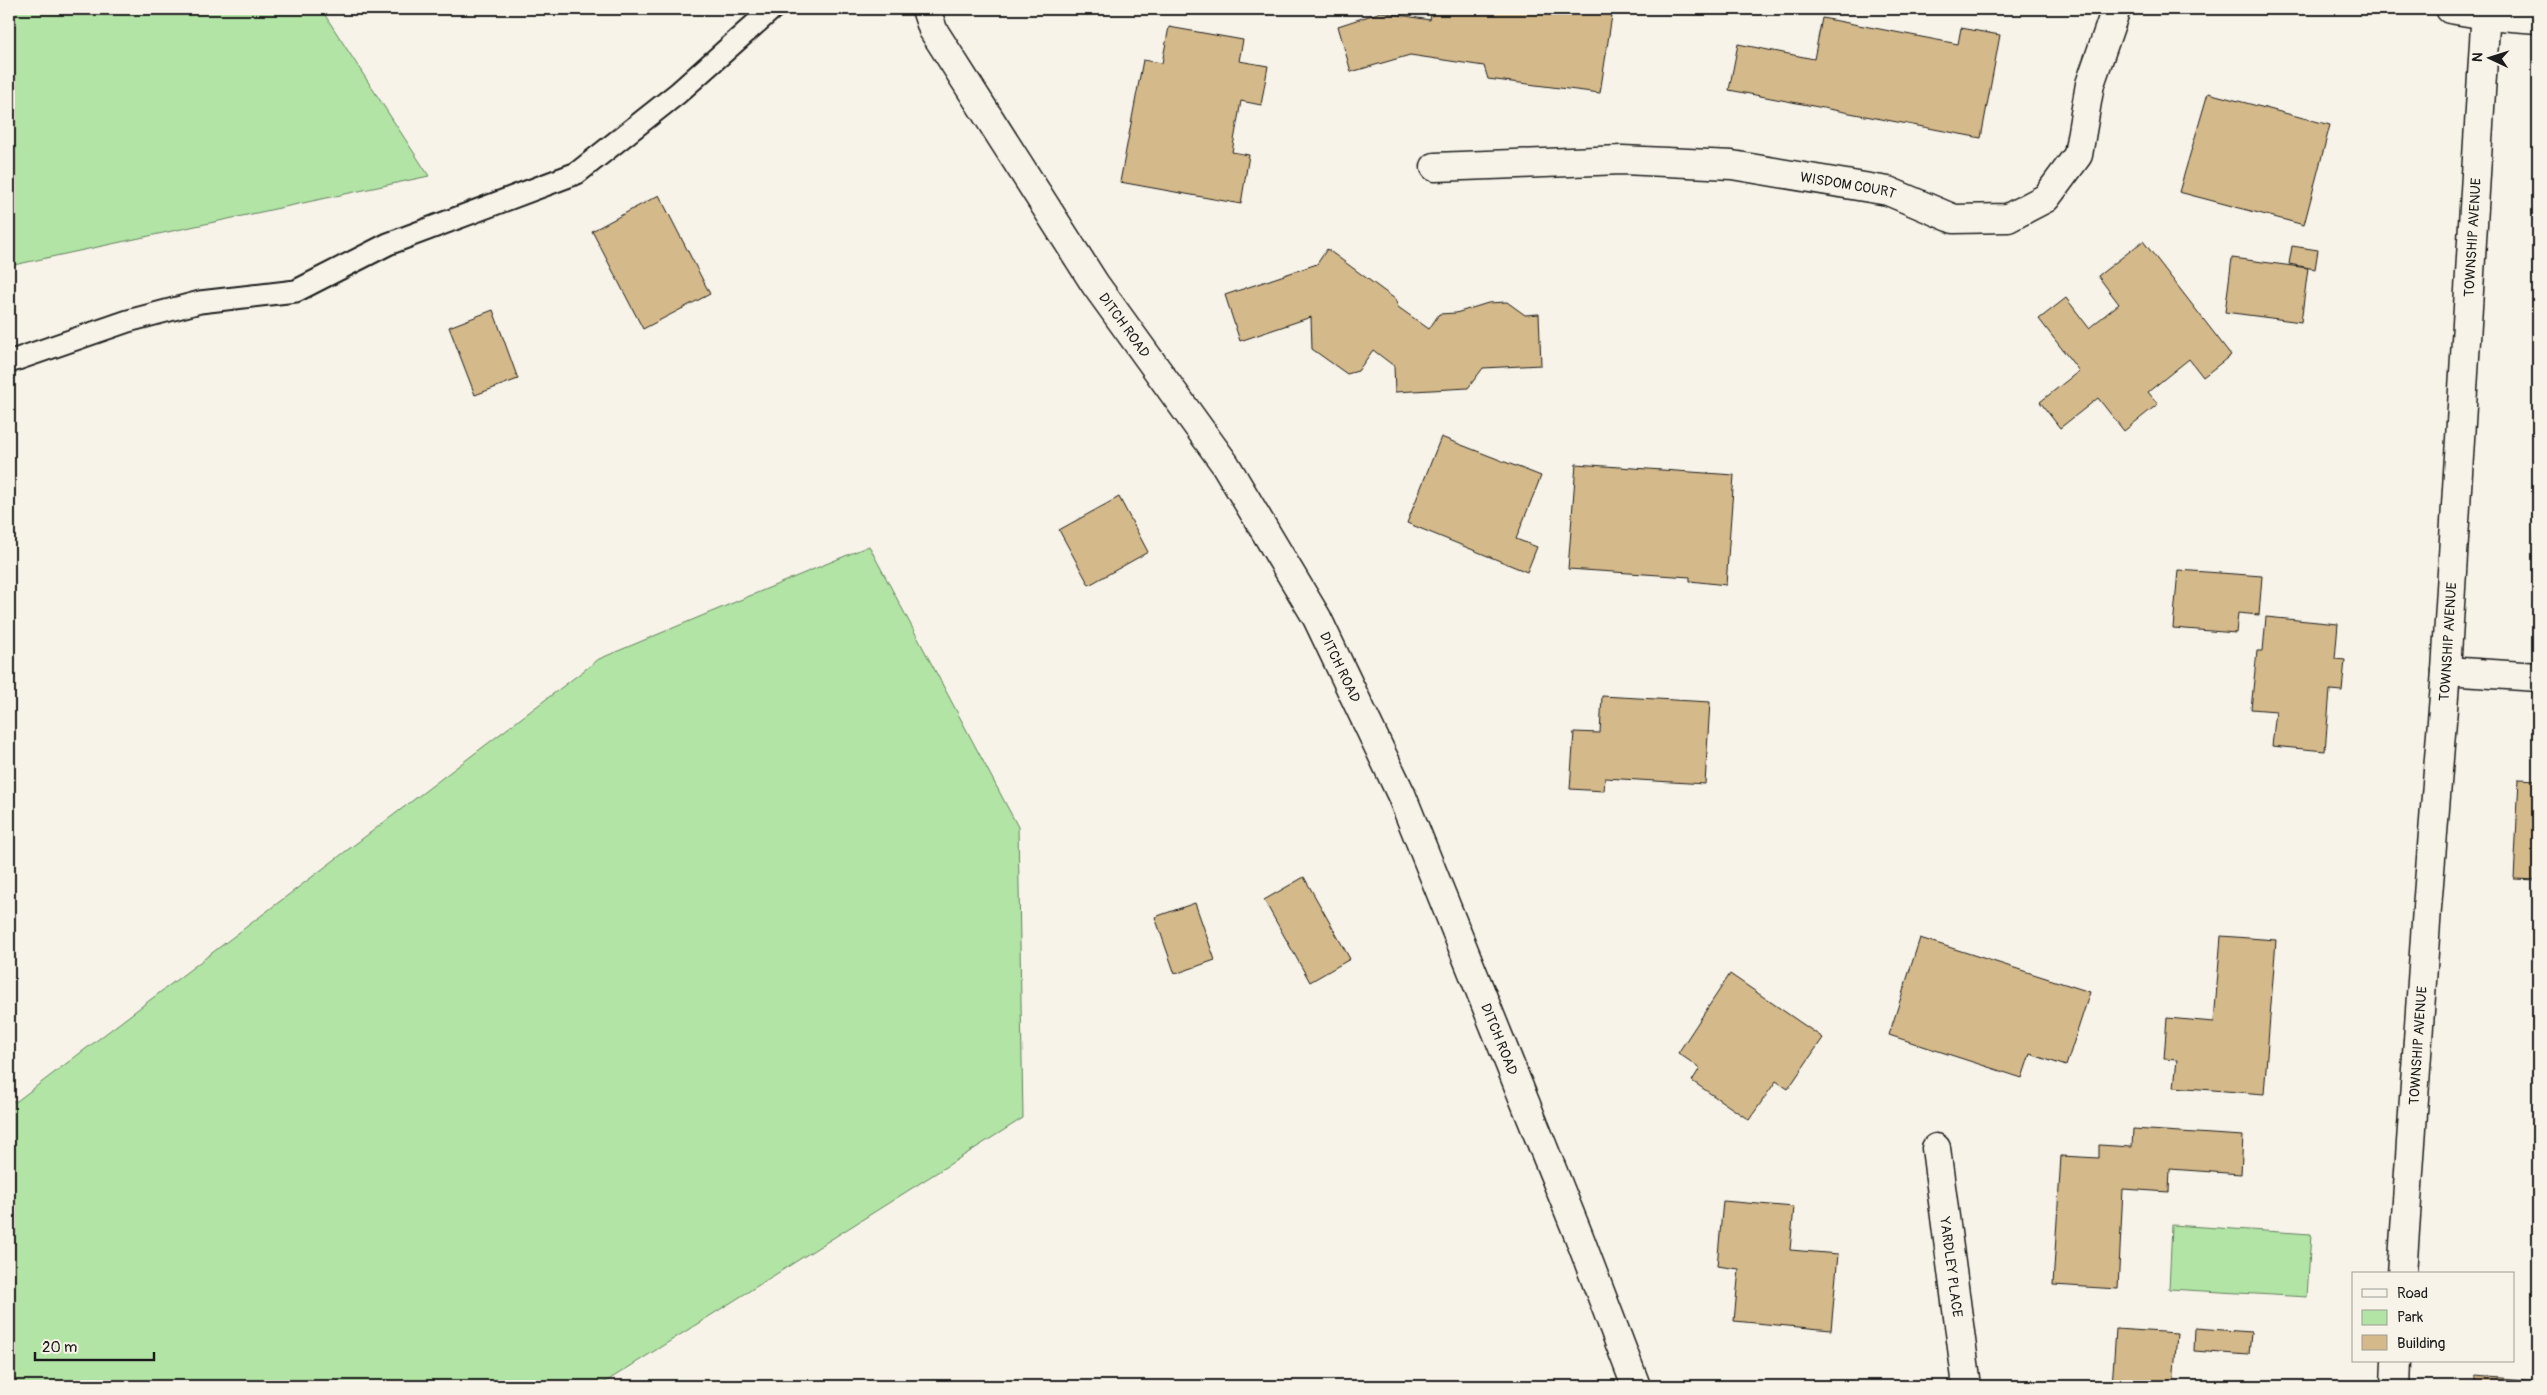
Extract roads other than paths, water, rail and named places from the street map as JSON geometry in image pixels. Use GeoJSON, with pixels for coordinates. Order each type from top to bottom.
{"type":"FeatureCollection","features":[{"type":"Feature","properties":{"kind":"street","name":"DITCH ROAD"},"geometry":{"type":"LineString","coordinates":[[926,9],[933,30],[1095,284],[1224,464],[1317,618],[1401,794],[1578,1234],[1636,1386]]}},
{"type":"Feature","properties":{"kind":"street","name":"WISDOM COURT"},"geometry":{"type":"LineString","coordinates":[[1435,167],[1622,160],[1732,166],[1888,191],[1954,219],[2008,218],[2046,198],[2078,155],[2090,84],[2116,9]]}},
{"type":"Feature","properties":{"kind":"street"},"geometry":{"type":"LineString","coordinates":[[2450,9],[2538,19]]}},
{"type":"Feature","properties":{"kind":"street","name":"TOWNSHIP AVENUE"},"geometry":{"type":"LineString","coordinates":[[2402,1272],[2426,908],[2446,671],[2486,12]]}},
{"type":"Feature","properties":{"kind":"street"},"geometry":{"type":"LineString","coordinates":[[2446,671],[2538,677]]}},
{"type":"Feature","properties":{"kind":"street","name":"YARDLEY PLACE"},"geometry":{"type":"LineString","coordinates":[[1936,1148],[1967,1386]]}},
{"type":"Feature","properties":{"kind":"street"},"geometry":{"type":"LineString","coordinates":[[2395,1386],[2396,1362]]}},
{"type":"Feature","properties":{"kind":"lane"},"geometry":{"type":"LineString","coordinates":[[9,362],[128,321],[200,302],[296,292],[388,244],[577,173],[678,93],[772,9]]}}]}
